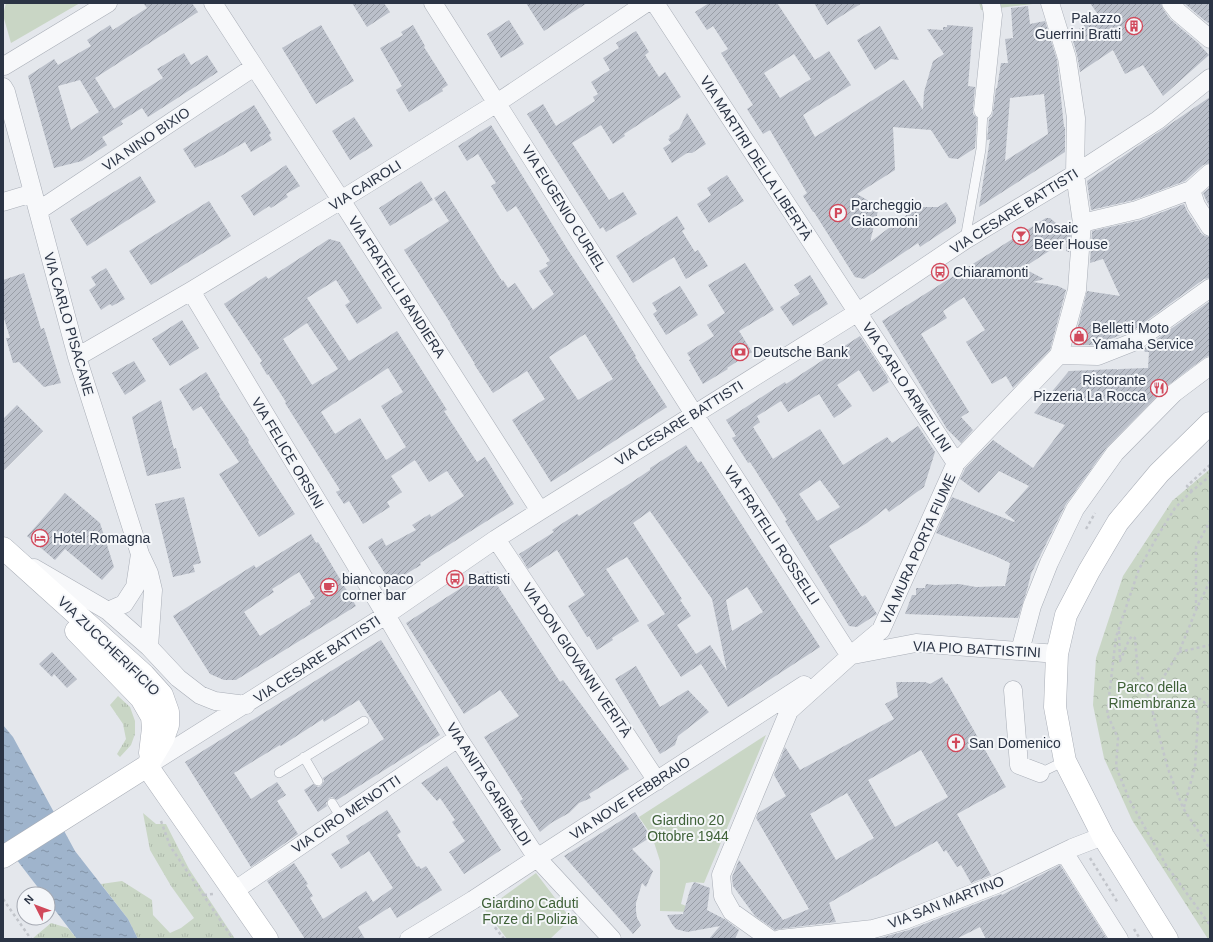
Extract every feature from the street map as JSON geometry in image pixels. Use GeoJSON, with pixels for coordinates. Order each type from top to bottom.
{"type":"FeatureCollection","features":[{"type":"Feature","properties":{"kind":"street"},"geometry":{"type":"LineString","coordinates":[[4,64],[108,3]]}},
{"type":"Feature","properties":{"kind":"street","name":"VIA FRATELLI BANDIERA"},"geometry":{"type":"LineString","coordinates":[[213,3],[540,511]]}},
{"type":"Feature","properties":{"kind":"street","name":"VIA EUGENIO CURIEL"},"geometry":{"type":"LineString","coordinates":[[433,3],[694,414]]}},
{"type":"Feature","properties":{"kind":"street","name":"VIA CAIROLI"},"geometry":{"type":"LineString","coordinates":[[77,357],[191,291],[497,103],[646,3]]}},
{"type":"Feature","properties":{"kind":"street","name":"VIA MARTIRI DELLA LIBERTÀ"},"geometry":{"type":"LineString","coordinates":[[655,3],[858,312]]}},
{"type":"Feature","properties":{"kind":"street"},"geometry":{"type":"LineString","coordinates":[[983,110],[993,15],[991,3]]}},
{"type":"Feature","properties":{"kind":"street","name":"VIA MURA PORTA FIUME"},"geometry":{"type":"LineString","coordinates":[[770,939],[732,912],[723,896],[722,875],[789,711],[881,630],[956,463],[1059,355],[1077,290],[1082,223],[1075,174],[1075,110],[1067,58],[1050,3]]}},
{"type":"Feature","properties":{"kind":"street"},"geometry":{"type":"LineString","coordinates":[[1171,3],[1178,12],[1210,39]]}},
{"type":"Feature","properties":{"kind":"street","name":"VIA CARLO PISACANE"},"geometry":{"type":"LineString","coordinates":[[4,64],[4,90],[77,357],[140,554],[149,573],[153,590],[150,647]]}},
{"type":"Feature","properties":{"kind":"street","name":"VIA NINO BIXIO"},"geometry":{"type":"LineString","coordinates":[[38,211],[254,67]]}},
{"type":"Feature","properties":{"kind":"street","name":"VIA CESARE BATTISTI"},"geometry":{"type":"LineString","coordinates":[[147,766],[246,705],[386,615],[496,539],[858,312],[965,240],[1075,174],[1158,120],[1210,78]]}},
{"type":"Feature","properties":{"kind":"street"},"geometry":{"type":"LineString","coordinates":[[1082,223],[1137,210],[1191,190],[1210,173]]}},
{"type":"Feature","properties":{"kind":"street"},"geometry":{"type":"LineString","coordinates":[[1191,190],[1196,205],[1210,227]]}},
{"type":"Feature","properties":{"kind":"street"},"geometry":{"type":"LineString","coordinates":[[3,202],[33,193]]}},
{"type":"Feature","properties":{"kind":"street"},"geometry":{"type":"LineString","coordinates":[[1059,355],[1098,356],[1136,341],[1210,288]]}},
{"type":"Feature","properties":{"kind":"street","name":"VIA FELICE ORSINI"},"geometry":{"type":"LineString","coordinates":[[191,291],[386,615]]}},
{"type":"Feature","properties":{"kind":"street","name":"VIA CARLO ARMELLINI"},"geometry":{"type":"LineString","coordinates":[[858,312],[956,463]]}},
{"type":"Feature","properties":{"kind":"street"},"geometry":{"type":"LineString","coordinates":[[1020,651],[1032,606],[1049,563],[1075,509],[1115,453],[1174,393],[1210,366]]}},
{"type":"Feature","properties":{"kind":"street","name":"VIA FRATELLI ROSSELLI"},"geometry":{"type":"LineString","coordinates":[[694,414],[850,656]]}},
{"type":"Feature","properties":{"kind":"street"},"geometry":{"type":"LineString","coordinates":[[1167,939],[1104,836],[1065,761],[1055,707],[1057,654],[1066,615],[1089,571],[1118,522],[1159,473],[1210,423]]}},
{"type":"Feature","properties":{"kind":"street","name":"VIA DON GIOVANNI VERITÀ"},"geometry":{"type":"LineString","coordinates":[[496,539],[657,781]]}},
{"type":"Feature","properties":{"kind":"street","name":"VIA ZUCCHERIFICIO"},"geometry":{"type":"LineString","coordinates":[[6,553],[108,611],[150,647],[178,678],[200,695],[215,701],[246,705]]}},
{"type":"Feature","properties":{"kind":"street","name":"VIA ZUCCHERIFICIO"},"geometry":{"type":"LineString","coordinates":[[6,553],[141,698],[152,717],[153,728],[152,744],[147,766]]}},
{"type":"Feature","properties":{"kind":"street"},"geometry":{"type":"LineString","coordinates":[[108,611],[124,604],[135,588],[140,554]]}},
{"type":"Feature","properties":{"kind":"street","name":"VIA ANITA GARIBALDI"},"geometry":{"type":"LineString","coordinates":[[386,615],[458,738],[537,858],[612,939]]}},
{"type":"Feature","properties":{"kind":"street","name":"VIA PIO BATTISTINI"},"geometry":{"type":"LineString","coordinates":[[850,656],[916,643],[1057,654]]}},
{"type":"Feature","properties":{"kind":"street","name":"VIA NOVE FEBBRAIO"},"geometry":{"type":"LineString","coordinates":[[409,939],[474,900],[850,656]]}},
{"type":"Feature","properties":{"kind":"street"},"geometry":{"type":"LineString","coordinates":[[1012,690],[1019,766],[1040,774]]}},
{"type":"Feature","properties":{"kind":"street","name":"VIA CIRO MENOTTI"},"geometry":{"type":"LineString","coordinates":[[234,891],[336,810],[458,738]]}},
{"type":"Feature","properties":{"kind":"street"},"geometry":{"type":"LineString","coordinates":[[3,858],[147,766],[267,939]]}},
{"type":"Feature","properties":{"kind":"street","name":"VIA SAN MARTINO"},"geometry":{"type":"LineString","coordinates":[[780,939],[873,929],[905,920],[997,884],[1064,852],[1104,836]]}},
{"type":"Feature","properties":{"kind":"street"},"geometry":{"type":"LineString","coordinates":[[1064,852],[1119,939]]}},
{"type":"Feature","properties":{"kind":"lane"},"geometry":{"type":"LineString","coordinates":[[965,240],[981,149],[983,110]]}},
{"type":"Feature","properties":{"kind":"lane"},"geometry":{"type":"LineString","coordinates":[[278,773],[364,720]]}},
{"type":"Feature","properties":{"kind":"lane"},"geometry":{"type":"LineString","coordinates":[[304,757],[318,781]]}},
{"type":"Feature","properties":{"kind":"lane"},"geometry":{"type":"LineString","coordinates":[[1040,774],[1065,761]]}},
{"type":"Feature","properties":{"kind":"path"},"geometry":{"type":"LineString","coordinates":[[1192,491],[1187,486],[1210,465]]}},
{"type":"Feature","properties":{"kind":"path"},"geometry":{"type":"LineString","coordinates":[[1210,476],[1192,491],[1176,508],[1157,536],[1139,569],[1116,637],[1107,714],[1118,738],[1116,767],[1130,801],[1166,865],[1210,925]]}},
{"type":"Feature","properties":{"kind":"path"},"geometry":{"type":"LineString","coordinates":[[1196,610],[1196,547],[1210,521]]}},
{"type":"Feature","properties":{"kind":"path"},"geometry":{"type":"LineString","coordinates":[[1153,713],[1158,686],[1179,652],[1196,610],[1210,581]]}},
{"type":"Feature","properties":{"kind":"path"},"geometry":{"type":"LineString","coordinates":[[1119,627],[1120,662],[1132,636],[1136,640],[1138,674],[1142,679],[1153,713],[1168,769],[1183,808],[1210,849]]}},
{"type":"Feature","properties":{"kind":"path"},"geometry":{"type":"LineString","coordinates":[[1179,652],[1210,645]]}},
{"type":"Feature","properties":{"kind":"path"},"geometry":{"type":"LineString","coordinates":[[1183,808],[1196,767],[1198,719],[1194,699],[1200,699],[1210,707]]}},
{"type":"Feature","properties":{"kind":"path"},"geometry":{"type":"LineString","coordinates":[[160,818],[170,846],[233,939]]}},
{"type":"Feature","properties":{"kind":"path"},"geometry":{"type":"LineString","coordinates":[[3,899],[31,939]]}},
{"type":"Feature","properties":{"kind":"path"},"geometry":{"type":"LineString","coordinates":[[474,900],[504,939]]}},
{"type":"Feature","properties":{"kind":"green space"},"geometry":{"type":"Polygon","coordinates":[[[6,3],[80,3],[11,43],[3,15],[6,3]]]}},
{"type":"Feature","properties":{"kind":"green space"},"geometry":{"type":"Polygon","coordinates":[[[979,3],[1041,3],[981,10],[979,3]]]}},
{"type":"Feature","properties":{"kind":"green space","name":"Parco della Rimembranza"},"geometry":{"type":"Polygon","coordinates":[[[1210,469],[1210,939],[1208,939],[1132,820],[1104,758],[1093,705],[1096,658],[1123,576],[1172,501],[1210,469]]]}},
{"type":"Feature","properties":{"kind":"green space"},"geometry":{"type":"Polygon","coordinates":[[[118,696],[130,707],[135,721],[135,734],[131,745],[120,757],[117,754],[126,739],[123,724],[110,705],[118,696]]]}},
{"type":"Feature","properties":{"kind":"green space","name":"Giardino 20 Ottobre 1944"},"geometry":{"type":"Polygon","coordinates":[[[766,735],[704,883],[686,883],[681,904],[695,909],[694,912],[660,911],[660,861],[652,836],[639,817],[766,735]]]}},
{"type":"Feature","properties":{"kind":"green space"},"geometry":{"type":"Polygon","coordinates":[[[143,813],[156,824],[166,824],[189,869],[235,939],[138,939],[128,919],[101,884],[122,881],[152,900],[153,915],[170,933],[181,928],[194,918],[171,886],[150,850],[143,813]]]}},
{"type":"Feature","properties":{"kind":"green space","name":"Giardino Caduti Forze di Polizia"},"geometry":{"type":"Polygon","coordinates":[[[536,873],[571,919],[550,939],[507,939],[485,910],[536,873]]]}},
{"type":"Feature","properties":{"kind":"green space"},"geometry":{"type":"Polygon","coordinates":[[[56,924],[68,928],[77,939],[32,939],[47,926],[56,926],[56,924]]]}},
{"type":"Feature","properties":{"kind":"water"},"geometry":{"type":"Polygon","coordinates":[[[3,725],[13,737],[75,851],[128,919],[138,939],[77,939],[56,911],[56,886],[37,886],[3,842],[3,725]]]}},
{"type":"Feature","properties":{"kind":"building"},"geometry":{"type":"Polygon","coordinates":[[[143,3],[192,3],[198,12],[95,78],[114,109],[163,78],[157,69],[184,53],[191,65],[207,55],[218,72],[148,117],[142,108],[121,121],[123,124],[102,137],[107,145],[82,161],[54,168],[28,76],[54,59],[58,65],[91,46],[87,40],[110,25],[113,30],[147,8],[143,3]],[[80,80],[58,86],[71,130],[99,112],[80,80]]]}},
{"type":"Feature","properties":{"kind":"building"},"geometry":{"type":"Polygon","coordinates":[[[352,3],[384,3],[390,12],[367,27],[352,3]]]}},
{"type":"Feature","properties":{"kind":"building"},"geometry":{"type":"Polygon","coordinates":[[[526,3],[587,3],[544,31],[526,3]]]}},
{"type":"Feature","properties":{"kind":"building"},"geometry":{"type":"Polygon","coordinates":[[[709,3],[777,3],[815,60],[829,51],[851,85],[803,115],[815,137],[904,80],[923,110],[924,92],[933,61],[944,54],[927,29],[943,30],[943,27],[947,27],[947,25],[973,27],[968,86],[975,87],[973,114],[977,118],[975,148],[958,159],[949,158],[931,130],[893,127],[895,170],[857,194],[879,207],[870,242],[908,214],[907,205],[920,204],[920,207],[938,207],[946,202],[956,218],[956,223],[920,247],[918,243],[864,279],[855,277],[803,196],[807,193],[770,130],[763,134],[747,109],[753,105],[721,53],[728,49],[713,26],[707,30],[695,12],[709,3]],[[794,54],[764,73],[780,98],[811,79],[794,54]]]}},
{"type":"Feature","properties":{"kind":"building"},"geometry":{"type":"Polygon","coordinates":[[[814,3],[862,3],[827,25],[814,3]]]}},
{"type":"Feature","properties":{"kind":"building"},"geometry":{"type":"Polygon","coordinates":[[[1090,3],[1161,3],[1170,19],[1198,43],[1209,55],[1163,96],[1143,65],[1125,74],[1113,50],[1080,72],[1071,34],[1099,16],[1090,3]]]}},
{"type":"Feature","properties":{"kind":"building"},"geometry":{"type":"Polygon","coordinates":[[[1184,3],[1210,3],[1210,24],[1204,20],[1184,3]]]}},
{"type":"Feature","properties":{"kind":"building"},"geometry":{"type":"Polygon","coordinates":[[[1028,6],[1030,24],[1045,21],[1057,60],[1065,127],[1065,152],[979,207],[990,139],[987,140],[989,119],[992,116],[1001,63],[1008,63],[1005,39],[1013,38],[1011,8],[1028,6]],[[1044,94],[1010,98],[1005,161],[1048,134],[1044,94]]]}},
{"type":"Feature","properties":{"kind":"building"},"geometry":{"type":"Polygon","coordinates":[[[509,20],[524,44],[501,58],[487,34],[509,20]]]}},
{"type":"Feature","properties":{"kind":"building"},"geometry":{"type":"Polygon","coordinates":[[[321,25],[354,81],[316,104],[282,48],[321,25]]]}},
{"type":"Feature","properties":{"kind":"building"},"geometry":{"type":"Polygon","coordinates":[[[413,25],[425,46],[424,47],[448,85],[442,89],[443,91],[409,112],[396,90],[402,86],[380,48],[403,35],[401,32],[413,25]]]}},
{"type":"Feature","properties":{"kind":"building"},"geometry":{"type":"Polygon","coordinates":[[[880,26],[899,60],[891,59],[875,70],[857,40],[880,26]]]}},
{"type":"Feature","properties":{"kind":"building"},"geometry":{"type":"Polygon","coordinates":[[[636,31],[649,52],[645,55],[659,77],[665,72],[681,97],[624,134],[625,136],[613,144],[601,125],[572,143],[609,200],[623,192],[637,214],[606,232],[603,227],[600,229],[527,114],[543,104],[556,126],[595,101],[593,97],[598,94],[591,82],[610,70],[603,58],[619,48],[616,43],[636,31]]]}},
{"type":"Feature","properties":{"kind":"building"},"geometry":{"type":"Polygon","coordinates":[[[1210,97],[1210,163],[1203,165],[1185,181],[1134,200],[1091,210],[1087,181],[1210,97]]]}},
{"type":"Feature","properties":{"kind":"building"},"geometry":{"type":"Polygon","coordinates":[[[254,105],[271,133],[269,135],[272,140],[251,152],[245,142],[221,156],[195,168],[183,149],[254,105]]]}},
{"type":"Feature","properties":{"kind":"building"},"geometry":{"type":"Polygon","coordinates":[[[687,113],[706,144],[692,153],[687,153],[672,163],[663,148],[671,143],[668,139],[670,138],[669,136],[679,129],[687,113]]]}},
{"type":"Feature","properties":{"kind":"building"},"geometry":{"type":"Polygon","coordinates":[[[354,117],[373,146],[350,160],[332,131],[354,117]]]}},
{"type":"Feature","properties":{"kind":"building"},"geometry":{"type":"Polygon","coordinates":[[[491,125],[667,407],[551,482],[512,420],[545,399],[527,371],[493,393],[404,250],[449,221],[434,198],[445,191],[502,281],[503,280],[508,288],[515,283],[533,310],[554,294],[539,271],[548,266],[546,263],[550,261],[516,206],[507,212],[491,186],[496,183],[478,154],[467,161],[458,146],[491,125]],[[585,334],[549,357],[578,400],[613,379],[585,334]]]}},
{"type":"Feature","properties":{"kind":"building"},"geometry":{"type":"Polygon","coordinates":[[[286,165],[300,186],[286,194],[288,197],[271,208],[269,206],[254,216],[241,196],[286,165]]]}},
{"type":"Feature","properties":{"kind":"building"},"geometry":{"type":"Polygon","coordinates":[[[727,175],[744,201],[709,223],[697,204],[711,195],[707,188],[727,175]]]}},
{"type":"Feature","properties":{"kind":"building"},"geometry":{"type":"Polygon","coordinates":[[[140,176],[156,202],[87,246],[70,219],[140,176]]]}},
{"type":"Feature","properties":{"kind":"building"},"geometry":{"type":"Polygon","coordinates":[[[421,181],[433,200],[390,226],[379,208],[421,181]]]}},
{"type":"Feature","properties":{"kind":"building"},"geometry":{"type":"Polygon","coordinates":[[[1210,187],[1210,207],[1203,193],[1210,187]]]}},
{"type":"Feature","properties":{"kind":"building"},"geometry":{"type":"Polygon","coordinates":[[[209,201],[231,236],[151,285],[129,251],[209,201]]]}},
{"type":"Feature","properties":{"kind":"building"},"geometry":{"type":"Polygon","coordinates":[[[1184,204],[1201,233],[1210,237],[1210,278],[1204,279],[1135,329],[1096,345],[1074,345],[1087,291],[1120,296],[1103,259],[1090,263],[1092,231],[1141,220],[1184,204]]]}},
{"type":"Feature","properties":{"kind":"building"},"geometry":{"type":"Polygon","coordinates":[[[677,216],[685,229],[682,231],[695,252],[698,250],[708,266],[686,279],[674,257],[633,283],[616,256],[677,216]]]}},
{"type":"Feature","properties":{"kind":"building"},"geometry":{"type":"Polygon","coordinates":[[[1046,218],[1050,218],[1060,228],[1071,233],[1069,252],[1066,251],[1066,240],[1023,268],[1044,279],[1033,282],[1058,286],[1066,290],[1050,350],[1013,388],[1006,376],[992,384],[966,342],[985,330],[964,297],[943,311],[947,318],[921,334],[969,412],[961,417],[973,430],[961,443],[947,429],[882,321],[1046,218]]]}},
{"type":"Feature","properties":{"kind":"building"},"geometry":{"type":"Polygon","coordinates":[[[329,239],[340,242],[382,308],[357,324],[345,305],[350,302],[336,280],[307,298],[349,361],[397,331],[447,410],[444,411],[477,462],[485,457],[514,504],[391,583],[368,547],[382,538],[386,546],[416,530],[412,525],[430,514],[431,517],[464,496],[447,471],[429,482],[415,460],[391,476],[402,492],[387,502],[390,507],[363,524],[349,501],[344,504],[336,492],[340,490],[285,403],[286,402],[268,374],[267,375],[260,363],[262,361],[224,304],[266,276],[268,279],[329,239]],[[307,323],[283,339],[312,385],[338,369],[307,323]],[[388,368],[321,412],[335,434],[360,418],[386,460],[406,447],[381,406],[403,392],[388,368]]]}},
{"type":"Feature","properties":{"kind":"building"},"geometry":{"type":"Polygon","coordinates":[[[745,263],[774,310],[739,331],[752,352],[703,384],[689,360],[691,359],[687,353],[714,336],[707,325],[725,313],[708,285],[745,263]]]}},
{"type":"Feature","properties":{"kind":"building"},"geometry":{"type":"Polygon","coordinates":[[[106,268],[125,299],[112,306],[110,304],[101,310],[89,290],[96,285],[91,277],[106,268]]]}},
{"type":"Feature","properties":{"kind":"building"},"geometry":{"type":"Polygon","coordinates":[[[24,273],[41,329],[44,328],[61,383],[44,387],[19,362],[13,363],[6,338],[10,338],[3,315],[3,280],[24,273]]]}},
{"type":"Feature","properties":{"kind":"building"},"geometry":{"type":"Polygon","coordinates":[[[810,275],[828,304],[793,326],[780,307],[800,294],[794,285],[810,275]]]}},
{"type":"Feature","properties":{"kind":"building"},"geometry":{"type":"Polygon","coordinates":[[[680,286],[698,315],[666,335],[653,314],[657,311],[652,303],[680,286]]]}},
{"type":"Feature","properties":{"kind":"building"},"geometry":{"type":"Polygon","coordinates":[[[1210,301],[1210,355],[1167,386],[1107,447],[1066,504],[1031,574],[1018,618],[905,614],[912,595],[916,595],[916,588],[925,588],[926,584],[959,584],[976,587],[1005,586],[1010,563],[936,533],[952,497],[1014,522],[1015,521],[1005,513],[1029,486],[999,471],[979,493],[960,479],[965,469],[993,440],[1033,468],[1065,425],[1034,413],[1069,371],[1148,368],[1149,352],[1145,352],[1143,349],[1210,301]]]}},
{"type":"Feature","properties":{"kind":"building"},"geometry":{"type":"Polygon","coordinates":[[[182,320],[199,348],[170,366],[152,339],[182,320]]]}},
{"type":"Feature","properties":{"kind":"building"},"geometry":{"type":"Polygon","coordinates":[[[860,336],[888,378],[887,379],[889,382],[873,392],[859,370],[837,385],[852,406],[834,418],[819,394],[788,412],[781,401],[757,416],[760,422],[753,427],[773,459],[820,429],[843,465],[887,437],[892,443],[918,426],[935,452],[924,487],[889,512],[886,508],[867,523],[829,546],[862,597],[865,595],[877,614],[857,627],[849,626],[785,521],[787,520],[750,462],[748,463],[732,438],[736,436],[726,420],[785,382],[786,384],[860,336]],[[820,480],[799,494],[817,521],[840,507],[820,480]]]}},
{"type":"Feature","properties":{"kind":"building"},"geometry":{"type":"Polygon","coordinates":[[[134,361],[146,381],[125,395],[112,373],[134,361]]]}},
{"type":"Feature","properties":{"kind":"building"},"geometry":{"type":"Polygon","coordinates":[[[206,372],[220,395],[219,396],[249,440],[248,442],[295,514],[259,537],[219,474],[239,462],[201,406],[193,411],[179,389],[206,372]]]}},
{"type":"Feature","properties":{"kind":"building"},"geometry":{"type":"Polygon","coordinates":[[[161,400],[174,449],[176,448],[181,468],[147,476],[132,417],[161,400]]]}},
{"type":"Feature","properties":{"kind":"building"},"geometry":{"type":"Polygon","coordinates":[[[17,405],[43,431],[3,471],[3,419],[17,405]]]}},
{"type":"Feature","properties":{"kind":"building"},"geometry":{"type":"Polygon","coordinates":[[[686,445],[698,463],[701,461],[820,647],[728,707],[701,664],[681,677],[647,625],[665,614],[627,557],[606,569],[639,621],[612,638],[613,640],[597,650],[568,606],[585,595],[557,550],[528,569],[519,554],[554,532],[552,530],[577,514],[579,516],[650,470],[650,468],[686,445]],[[650,511],[633,523],[682,599],[680,600],[691,616],[677,625],[696,654],[710,645],[727,671],[712,599],[650,511]],[[747,587],[726,600],[732,631],[763,612],[747,587]]]}},
{"type":"Feature","properties":{"kind":"building"},"geometry":{"type":"Polygon","coordinates":[[[65,493],[100,523],[114,567],[102,580],[65,549],[55,560],[27,536],[65,493]]]}},
{"type":"Feature","properties":{"kind":"building"},"geometry":{"type":"Polygon","coordinates":[[[184,497],[201,563],[193,565],[195,572],[173,577],[155,504],[184,497]]]}},
{"type":"Feature","properties":{"kind":"building"},"geometry":{"type":"Polygon","coordinates":[[[311,534],[316,543],[318,542],[356,606],[236,680],[224,680],[210,674],[173,616],[254,565],[256,568],[311,534]],[[299,572],[272,589],[274,592],[244,612],[260,636],[311,604],[310,601],[315,598],[299,572]]]}},
{"type":"Feature","properties":{"kind":"building"},"geometry":{"type":"Polygon","coordinates":[[[488,571],[560,682],[563,680],[629,769],[589,794],[591,798],[579,803],[569,813],[551,823],[540,832],[520,801],[523,799],[484,737],[519,716],[500,690],[464,714],[406,623],[488,571]]]}},
{"type":"Feature","properties":{"kind":"building"},"geometry":{"type":"Polygon","coordinates":[[[381,640],[440,735],[337,800],[332,797],[329,798],[326,803],[327,806],[318,812],[304,790],[313,784],[318,787],[321,786],[324,781],[323,778],[384,739],[359,700],[324,722],[323,719],[281,746],[280,745],[234,773],[251,799],[277,782],[286,795],[277,801],[298,834],[251,867],[185,762],[381,640]]]}},
{"type":"Feature","properties":{"kind":"building"},"geometry":{"type":"Polygon","coordinates":[[[52,652],[77,679],[67,688],[54,674],[52,677],[39,664],[52,652]]]}},
{"type":"Feature","properties":{"kind":"building"},"geometry":{"type":"Polygon","coordinates":[[[636,666],[660,707],[688,690],[709,712],[678,736],[675,745],[660,754],[615,679],[636,666]]]}},
{"type":"Feature","properties":{"kind":"building"},"geometry":{"type":"Polygon","coordinates":[[[942,677],[946,684],[947,683],[1006,787],[957,814],[991,875],[971,883],[961,865],[957,867],[946,850],[944,852],[937,841],[829,903],[836,922],[775,930],[755,916],[733,886],[732,877],[739,860],[783,920],[809,909],[756,818],[758,813],[786,796],[774,775],[785,747],[800,770],[894,719],[885,704],[898,697],[896,682],[925,682],[930,684],[942,677]],[[921,750],[868,780],[895,827],[948,797],[921,750]],[[847,793],[810,814],[836,860],[874,838],[847,793]]]}},
{"type":"Feature","properties":{"kind":"building"},"geometry":{"type":"Polygon","coordinates":[[[447,766],[501,850],[464,874],[449,852],[465,841],[452,822],[455,820],[440,798],[437,801],[421,783],[447,766]]]}},
{"type":"Feature","properties":{"kind":"building"},"geometry":{"type":"Polygon","coordinates":[[[387,810],[401,832],[397,835],[417,867],[419,866],[421,869],[426,866],[442,890],[397,918],[390,907],[358,927],[365,939],[305,939],[267,881],[294,863],[308,884],[306,885],[313,896],[310,898],[323,919],[366,891],[373,902],[393,888],[369,851],[341,869],[331,854],[350,843],[346,836],[387,810]]]}},
{"type":"Feature","properties":{"kind":"building"},"geometry":{"type":"Polygon","coordinates":[[[635,812],[651,837],[632,849],[653,871],[646,887],[642,883],[636,903],[637,918],[641,925],[633,934],[564,856],[635,812]]]}},
{"type":"Feature","properties":{"kind":"building"},"geometry":{"type":"Polygon","coordinates":[[[1060,865],[1107,939],[986,939],[980,927],[956,939],[876,939],[909,930],[1001,894],[1002,895],[1060,865]]]}},
{"type":"Feature","properties":{"kind":"building"},"geometry":{"type":"Polygon","coordinates":[[[694,882],[710,888],[707,910],[726,920],[739,930],[735,939],[709,939],[720,926],[687,932],[676,929],[672,924],[667,915],[683,914],[694,882]]]}},
{"type":"Feature","properties":{"kind":"place","name":"Palazzo Guerrini Bratti"},"geometry":{"type":"Point","coordinates":[1134,26]}},
{"type":"Feature","properties":{"kind":"place","name":"Parcheggio Giacomoni"},"geometry":{"type":"Point","coordinates":[838,213]}},
{"type":"Feature","properties":{"kind":"place","name":"Mosaic Beer House"},"geometry":{"type":"Point","coordinates":[1021,236]}},
{"type":"Feature","properties":{"kind":"place","name":"Chiaramonti"},"geometry":{"type":"Point","coordinates":[940,272]}},
{"type":"Feature","properties":{"kind":"place","name":"Belletti Moto Yamaha Service"},"geometry":{"type":"Point","coordinates":[1079,336]}},
{"type":"Feature","properties":{"kind":"place","name":"Deutsche Bank"},"geometry":{"type":"Point","coordinates":[740,352]}},
{"type":"Feature","properties":{"kind":"place","name":"Ristorante Pizzeria La Rocca"},"geometry":{"type":"Point","coordinates":[1159,388]}},
{"type":"Feature","properties":{"kind":"place","name":"Hotel Romagna"},"geometry":{"type":"Point","coordinates":[40,538]}},
{"type":"Feature","properties":{"kind":"place","name":"Battisti"},"geometry":{"type":"Point","coordinates":[455,579]}},
{"type":"Feature","properties":{"kind":"place","name":"biancopaco corner bar"},"geometry":{"type":"Point","coordinates":[329,587]}},
{"type":"Feature","properties":{"kind":"place","name":"San Domenico"},"geometry":{"type":"Point","coordinates":[956,743]}}]}
